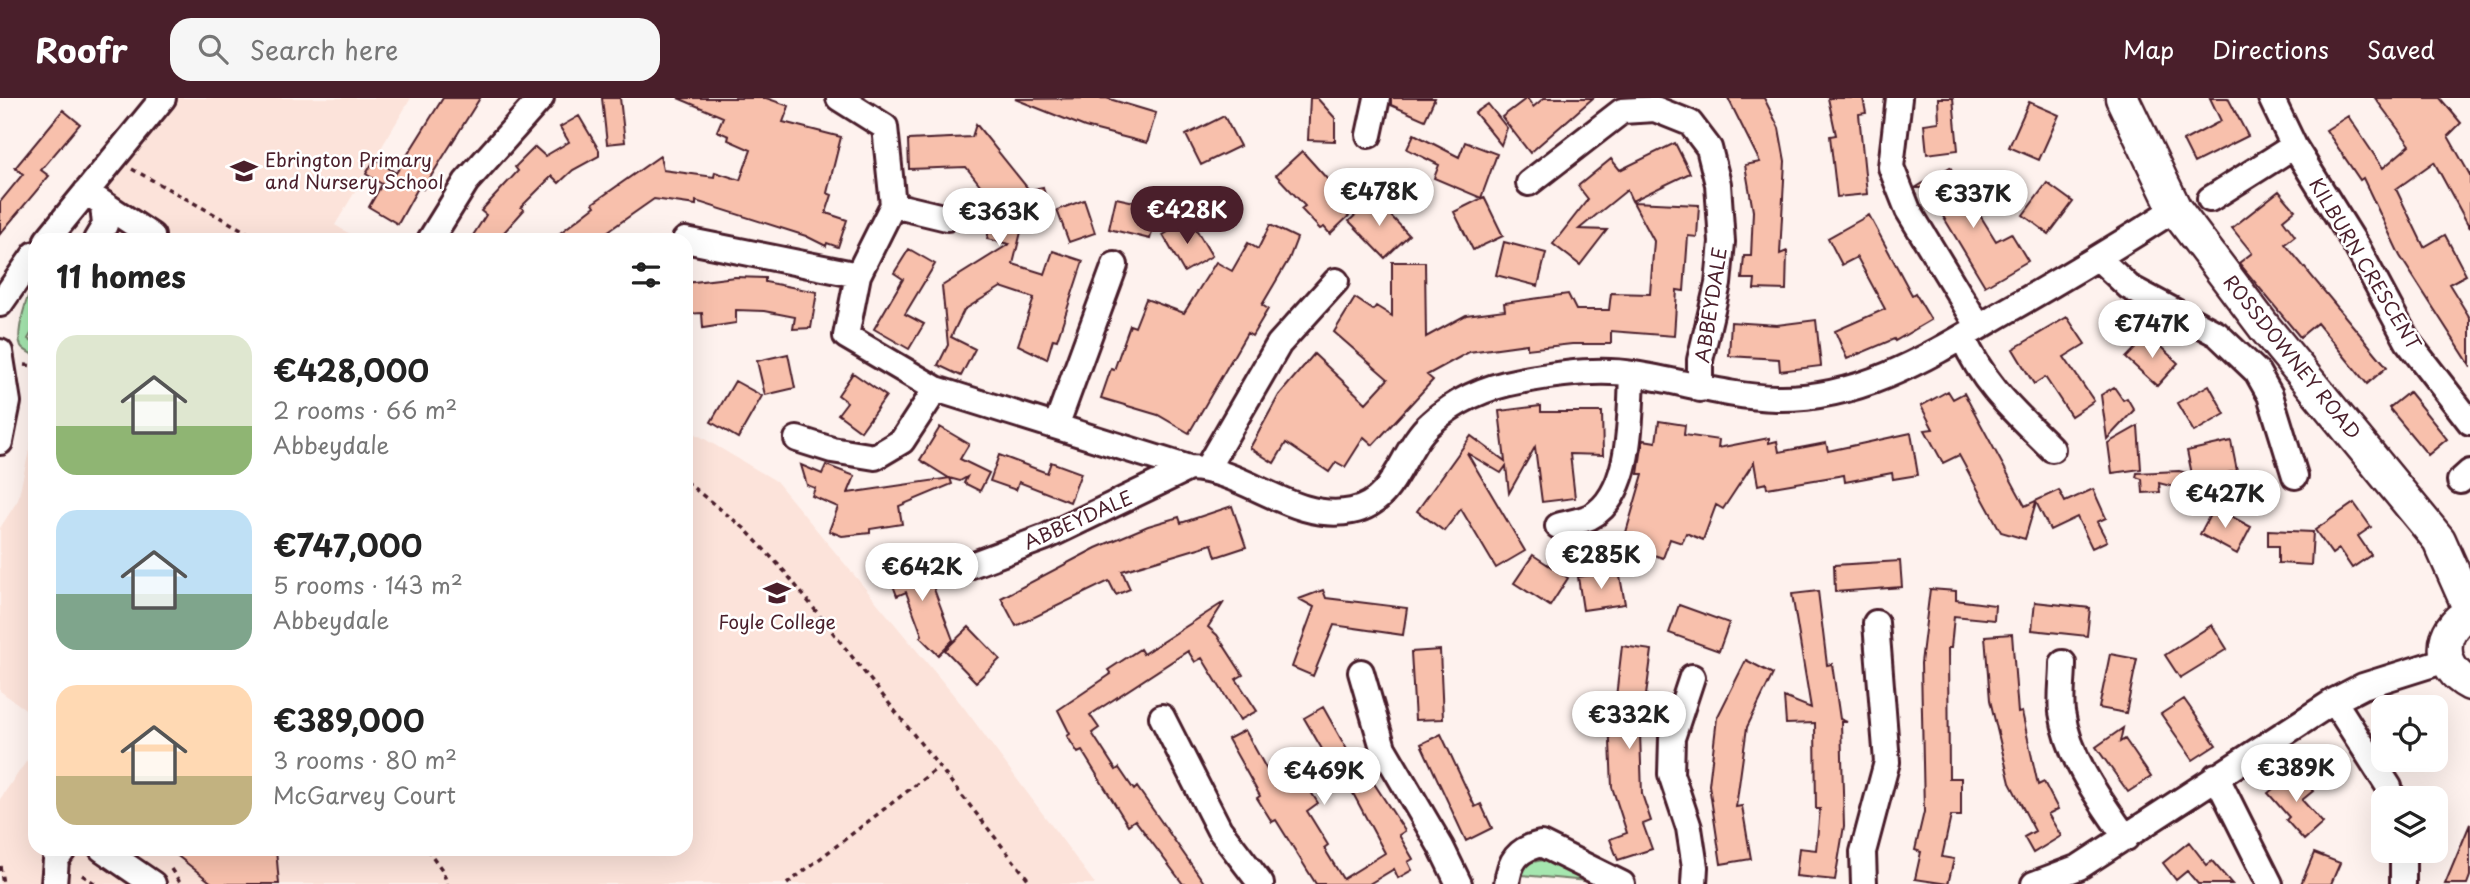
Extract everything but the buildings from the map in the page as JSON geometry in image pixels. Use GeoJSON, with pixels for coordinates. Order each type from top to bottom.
{"type":"FeatureCollection","features":[{"type":"Feature","properties":{"kind":"main road","name":"ROSSDOWNEY ROAD"},"geometry":{"type":"LineString","coordinates":[[2122,98],[2175,209],[2265,328],[2439,540],[2470,611]]}},
{"type":"Feature","properties":{"kind":"main road"},"geometry":{"type":"LineString","coordinates":[[2470,611],[2452,626],[2446,636],[2446,660],[2451,670],[2470,684]]}},
{"type":"Feature","properties":{"kind":"street"},"geometry":{"type":"LineString","coordinates":[[55,233],[96,199],[163,98]]}},
{"type":"Feature","properties":{"kind":"street"},"geometry":{"type":"LineString","coordinates":[[434,233],[466,182],[541,98]]}},
{"type":"Feature","properties":{"kind":"street"},"geometry":{"type":"LineString","coordinates":[[839,98],[886,127],[893,205],[947,218]]}},
{"type":"Feature","properties":{"kind":"street"},"geometry":{"type":"LineString","coordinates":[[1369,135],[1377,98]]}},
{"type":"Feature","properties":{"kind":"street"},"geometry":{"type":"LineString","coordinates":[[1899,98],[1891,166],[1908,210],[1971,333],[1978,370],[1991,388],[2052,449]]}},
{"type":"Feature","properties":{"kind":"street","name":"KILBURN CRESCENT"},"geometry":{"type":"LineString","coordinates":[[2271,98],[2294,146],[2357,247],[2409,342],[2470,422]]}},
{"type":"Feature","properties":{"kind":"street","name":"ABBEYDALE"},"geometry":{"type":"LineString","coordinates":[[1529,183],[1622,111],[1655,109],[1690,123],[1709,148],[1718,184],[1722,242],[1718,284],[1700,360],[1700,389]]}},
{"type":"Feature","properties":{"kind":"street"},"geometry":{"type":"LineString","coordinates":[[2210,199],[2294,146]]}},
{"type":"Feature","properties":{"kind":"street"},"geometry":{"type":"LineString","coordinates":[[96,199],[144,233]]}},
{"type":"Feature","properties":{"kind":"street"},"geometry":{"type":"LineString","coordinates":[[96,199],[105,225],[100,233]]}},
{"type":"Feature","properties":{"kind":"street","name":"ABBEYDALE"},"geometry":{"type":"LineString","coordinates":[[893,205],[858,275],[846,336],[936,388],[1198,468],[1292,504],[1322,511],[1352,511],[1370,504],[1387,489],[1429,424],[1473,393],[1554,374],[1632,374],[1700,389],[1774,398],[1814,397],[1877,382],[1971,333],[2175,209]]}},
{"type":"Feature","properties":{"kind":"street"},"geometry":{"type":"LineString","coordinates":[[693,242],[858,275]]}},
{"type":"Feature","properties":{"kind":"street"},"geometry":{"type":"LineString","coordinates":[[2098,258],[2129,286],[2217,334],[2257,372],[2270,395],[2295,476]]}},
{"type":"Feature","properties":{"kind":"street"},"geometry":{"type":"LineString","coordinates":[[0,304],[28,264]]}},
{"type":"Feature","properties":{"kind":"street"},"geometry":{"type":"LineString","coordinates":[[1056,426],[1115,265]]}},
{"type":"Feature","properties":{"kind":"street"},"geometry":{"type":"LineString","coordinates":[[1198,468],[1279,344],[1336,281]]}},
{"type":"Feature","properties":{"kind":"street"},"geometry":{"type":"LineString","coordinates":[[0,352],[8,402],[0,442]]}},
{"type":"Feature","properties":{"kind":"street"},"geometry":{"type":"LineString","coordinates":[[1558,526],[1591,516],[1615,491],[1625,465],[1632,374]]}},
{"type":"Feature","properties":{"kind":"street"},"geometry":{"type":"LineString","coordinates":[[797,439],[832,450],[875,457],[902,441],[936,388]]}},
{"type":"Feature","properties":{"kind":"street","name":"ABBEYDALE"},"geometry":{"type":"LineString","coordinates":[[966,567],[1046,537],[1198,468]]}},
{"type":"Feature","properties":{"kind":"street"},"geometry":{"type":"LineString","coordinates":[[1864,884],[1863,852],[1887,762],[1876,623]]}},
{"type":"Feature","properties":{"kind":"street"},"geometry":{"type":"LineString","coordinates":[[2034,884],[2082,875],[2126,838],[2216,776],[2334,701],[2363,686],[2446,660]]}},
{"type":"Feature","properties":{"kind":"street"},"geometry":{"type":"LineString","coordinates":[[2063,663],[2062,712],[2073,752],[2091,788],[2126,838]]}},
{"type":"Feature","properties":{"kind":"street"},"geometry":{"type":"LineString","coordinates":[[1361,672],[1383,748],[1459,884]]}},
{"type":"Feature","properties":{"kind":"street"},"geometry":{"type":"LineString","coordinates":[[1692,677],[1672,738],[1671,774],[1689,828],[1695,867],[1694,884]]}},
{"type":"Feature","properties":{"kind":"street"},"geometry":{"type":"LineString","coordinates":[[2334,701],[2388,786]]}},
{"type":"Feature","properties":{"kind":"street"},"geometry":{"type":"LineString","coordinates":[[1162,717],[1219,829],[1261,884]]}},
{"type":"Feature","properties":{"kind":"street"},"geometry":{"type":"LineString","coordinates":[[2216,776],[2270,884]]}},
{"type":"Feature","properties":{"kind":"street"},"geometry":{"type":"LineString","coordinates":[[1507,884],[1512,859],[1521,851],[1541,845],[1622,884]]}},
{"type":"Feature","properties":{"kind":"street"},"geometry":{"type":"LineString","coordinates":[[112,856],[153,884]]}},
{"type":"Feature","properties":{"kind":"street"},"geometry":{"type":"LineString","coordinates":[[2403,863],[2403,884]]}},
{"type":"Feature","properties":{"kind":"path"},"geometry":{"type":"LineString","coordinates":[[96,199],[132,169],[248,233]]}},
{"type":"Feature","properties":{"kind":"path"},"geometry":{"type":"LineString","coordinates":[[693,488],[744,528],[785,572],[1032,884]]}},
{"type":"Feature","properties":{"kind":"path"},"geometry":{"type":"LineString","coordinates":[[787,884],[940,766]]}},
{"type":"Feature","properties":{"kind":"path"},"geometry":{"type":"LineString","coordinates":[[432,856],[443,871],[447,884]]}},
{"type":"Feature","properties":{"kind":"path"},"geometry":{"type":"LineString","coordinates":[[0,866],[4,884]]}},
{"type":"Feature","properties":{"kind":"path"},"geometry":{"type":"LineString","coordinates":[[82,875],[96,884]]}},
{"type":"Feature","properties":{"kind":"shaded area","name":"Ebrington Primary and Nursery School"},"geometry":{"type":"Polygon","coordinates":[[[178,98],[411,98],[335,225],[348,233],[89,233],[109,198],[107,187],[178,98]]]}},
{"type":"Feature","properties":{"kind":"shaded area","name":"Foyle College"},"geometry":{"type":"Polygon","coordinates":[[[693,432],[776,481],[962,705],[1095,884],[0,884],[0,799],[28,759],[28,856],[693,856],[693,432]]]}},
{"type":"Feature","properties":{"kind":"shaded area"},"geometry":{"type":"Polygon","coordinates":[[[28,455],[28,711],[0,691],[0,528],[18,500],[28,455]]]}},
{"type":"Feature","properties":{"kind":"green space"},"geometry":{"type":"Polygon","coordinates":[[[28,297],[28,352],[21,346],[20,340],[28,297]]]}},
{"type":"Feature","properties":{"kind":"green space"},"geometry":{"type":"Polygon","coordinates":[[[1543,860],[1594,879],[1587,881],[1522,875],[1523,864],[1543,860]]]}},
{"type":"Feature","properties":{"kind":"place","name":"Ebrington Primary and Nursery School"},"geometry":{"type":"Point","coordinates":[244,171]}},
{"type":"Feature","properties":{"kind":"place","name":"Foyle College"},"geometry":{"type":"Point","coordinates":[777,593]}}]}
